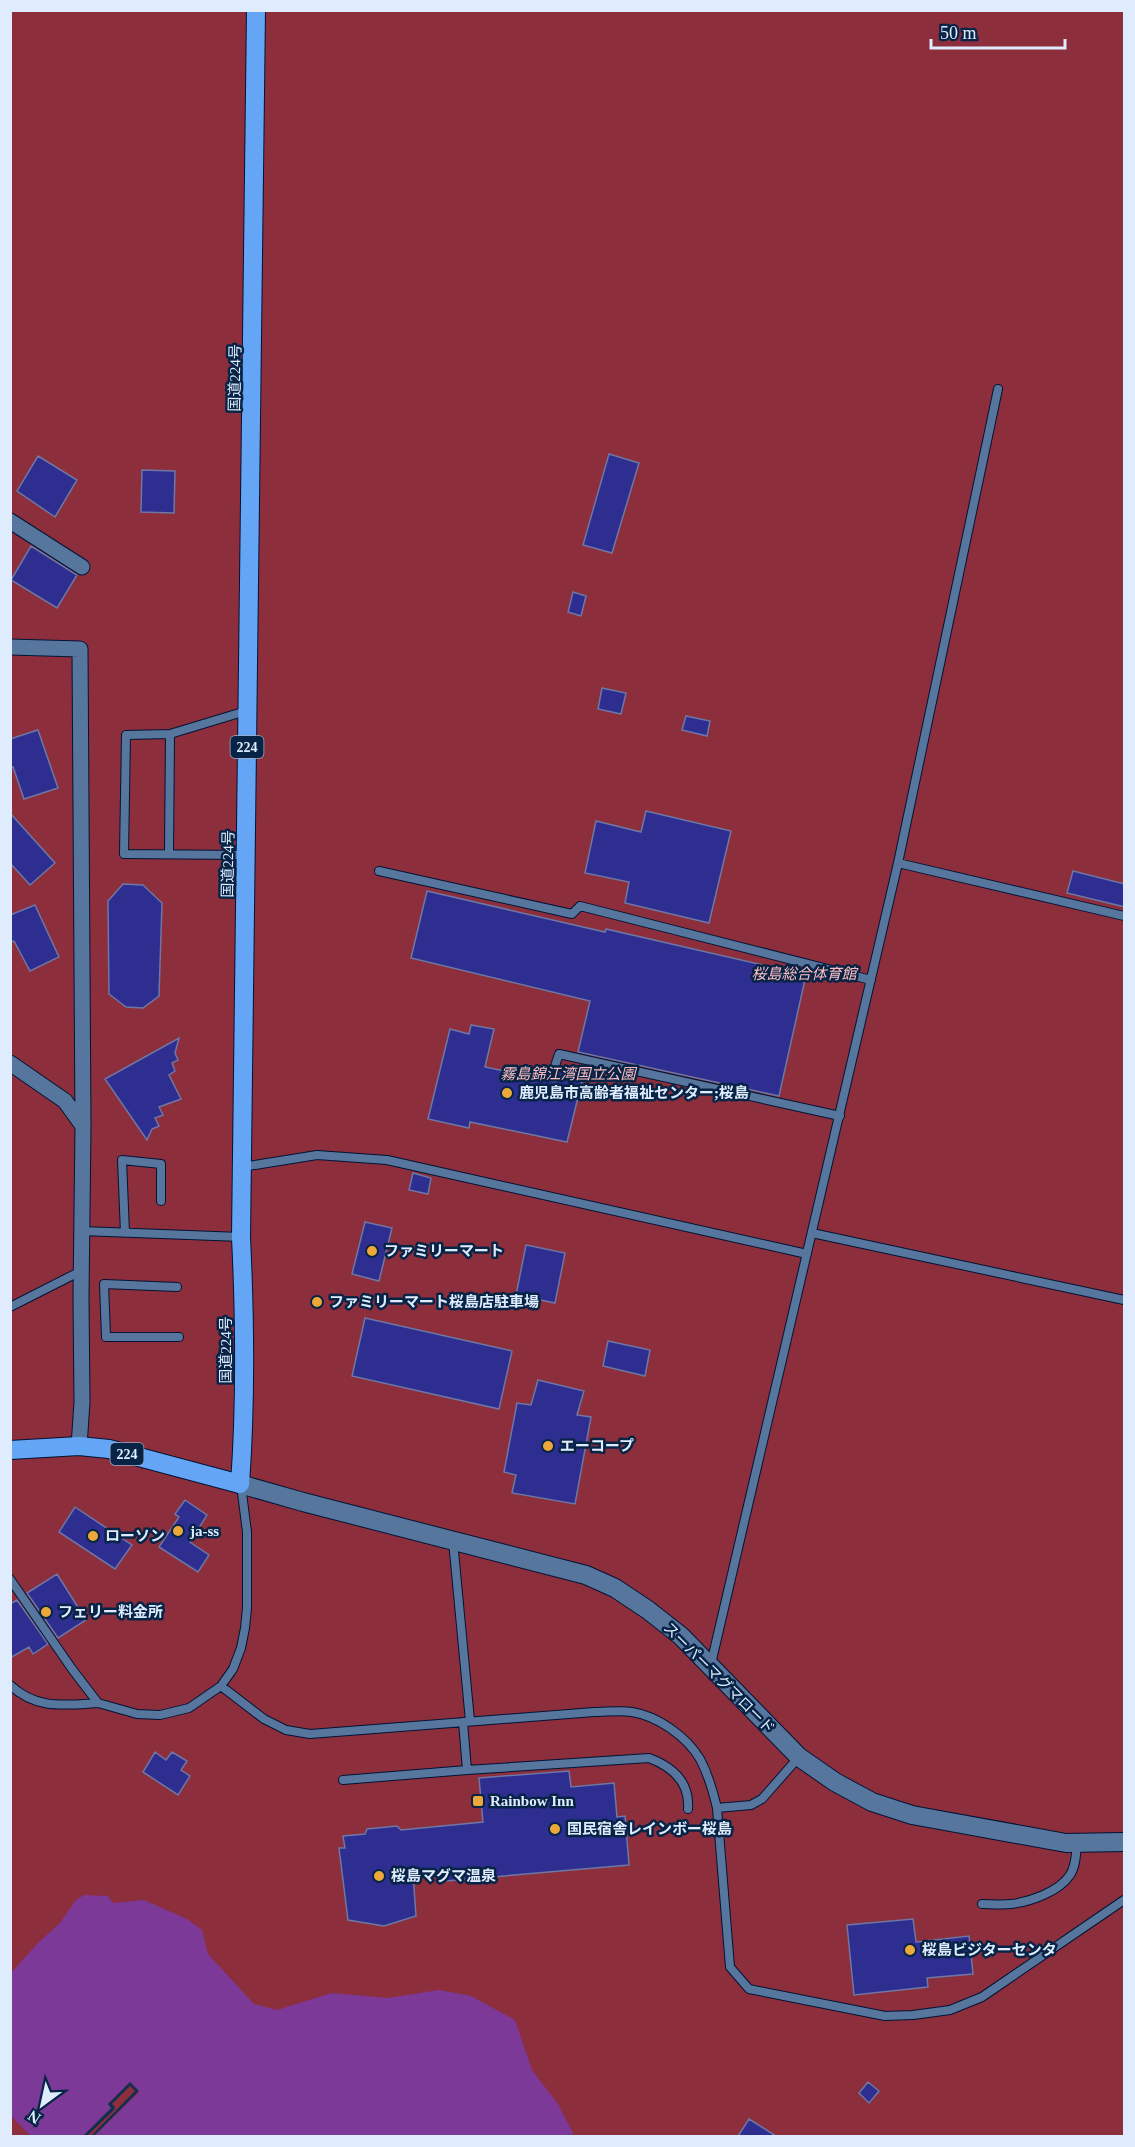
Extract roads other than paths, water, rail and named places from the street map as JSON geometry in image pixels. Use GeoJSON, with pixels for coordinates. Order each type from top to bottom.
{"type":"FeatureCollection","features":[{"type":"Feature","properties":{"kind":"highway","name":"国道224号"},"geometry":{"type":"LineString","coordinates":[[240,1484],[246,1344],[242,1167],[256,10]]}},
{"type":"Feature","properties":{"kind":"highway","name":"224"},"geometry":{"type":"LineString","coordinates":[[10,1450],[79,1446],[109,1449],[240,1484]]}},
{"type":"Feature","properties":{"kind":"street"},"geometry":{"type":"LineString","coordinates":[[12,526],[82,567]]}},
{"type":"Feature","properties":{"kind":"street"},"geometry":{"type":"LineString","coordinates":[[10,646],[80,649],[83,1126],[82,1402],[79,1446]]}},
{"type":"Feature","properties":{"kind":"street"},"geometry":{"type":"LineString","coordinates":[[10,1063],[65,1101],[83,1126]]}},
{"type":"Feature","properties":{"kind":"street","name":"スーパーマグマロード"},"geometry":{"type":"LineString","coordinates":[[240,1484],[586,1575],[615,1588],[681,1636],[799,1757],[835,1782],[872,1802],[912,1815],[1055,1841],[1125,1842]]}},
{"type":"Feature","properties":{"kind":"lane"},"geometry":{"type":"LineString","coordinates":[[710,1667],[898,863],[998,389]]}},
{"type":"Feature","properties":{"kind":"lane"},"geometry":{"type":"LineString","coordinates":[[246,855],[124,854],[126,735],[170,734],[248,710]]}},
{"type":"Feature","properties":{"kind":"lane"},"geometry":{"type":"LineString","coordinates":[[169,853],[170,734]]}},
{"type":"Feature","properties":{"kind":"lane"},"geometry":{"type":"LineString","coordinates":[[898,863],[1125,916]]}},
{"type":"Feature","properties":{"kind":"lane"},"geometry":{"type":"LineString","coordinates":[[379,872],[572,914],[580,906],[871,980]]}},
{"type":"Feature","properties":{"kind":"lane"},"geometry":{"type":"LineString","coordinates":[[552,1075],[559,1054],[840,1116]]}},
{"type":"Feature","properties":{"kind":"lane"},"geometry":{"type":"LineString","coordinates":[[242,1167],[317,1155],[387,1160],[807,1254]]}},
{"type":"Feature","properties":{"kind":"lane"},"geometry":{"type":"LineString","coordinates":[[124,1233],[122,1160],[161,1164],[161,1201]]}},
{"type":"Feature","properties":{"kind":"lane"},"geometry":{"type":"LineString","coordinates":[[82,1231],[242,1237]]}},
{"type":"Feature","properties":{"kind":"lane"},"geometry":{"type":"LineString","coordinates":[[812,1233],[1125,1300]]}},
{"type":"Feature","properties":{"kind":"lane"},"geometry":{"type":"LineString","coordinates":[[10,1307],[81,1271]]}},
{"type":"Feature","properties":{"kind":"lane"},"geometry":{"type":"LineString","coordinates":[[177,1287],[104,1284],[106,1337],[179,1337]]}},
{"type":"Feature","properties":{"kind":"lane"},"geometry":{"type":"LineString","coordinates":[[10,1685],[23,1697],[48,1705],[98,1703],[137,1714],[160,1715],[189,1708],[221,1686],[233,1669],[245,1628],[247,1532],[240,1484]]}},
{"type":"Feature","properties":{"kind":"lane"},"geometry":{"type":"LineString","coordinates":[[452,1540],[467,1722],[466,1770]]}},
{"type":"Feature","properties":{"kind":"lane"},"geometry":{"type":"LineString","coordinates":[[10,1579],[98,1703]]}},
{"type":"Feature","properties":{"kind":"lane"},"geometry":{"type":"LineString","coordinates":[[221,1686],[264,1719],[286,1730],[310,1734],[594,1712],[632,1712],[659,1721],[684,1740],[699,1758],[710,1783],[717,1808],[730,1967],[749,1989],[885,2016],[950,2010],[982,1996],[1125,1900]]}},
{"type":"Feature","properties":{"kind":"lane"},"geometry":{"type":"LineString","coordinates":[[717,1808],[751,1805],[762,1799],[799,1757]]}},
{"type":"Feature","properties":{"kind":"lane"},"geometry":{"type":"LineString","coordinates":[[342,1780],[649,1758],[673,1771],[684,1783],[689,1798],[688,1809]]}},
{"type":"Feature","properties":{"kind":"lane"},"geometry":{"type":"LineString","coordinates":[[982,1904],[1011,1904],[1032,1899],[1055,1888],[1069,1876],[1076,1861],[1077,1843]]}},
{"type":"Feature","properties":{"kind":"place","name":"鹿児島市高齢者福祉センター;桜島"},"geometry":{"type":"Point","coordinates":[507,1093]}},
{"type":"Feature","properties":{"kind":"place","name":"ファミリーマート"},"geometry":{"type":"Point","coordinates":[372,1251]}},
{"type":"Feature","properties":{"kind":"place","name":"ファミリーマート桜島店駐車場"},"geometry":{"type":"Point","coordinates":[317,1302]}},
{"type":"Feature","properties":{"kind":"place","name":"エーコープ"},"geometry":{"type":"Point","coordinates":[548,1446]}},
{"type":"Feature","properties":{"kind":"place","name":"ja-ss"},"geometry":{"type":"Point","coordinates":[178,1531]}},
{"type":"Feature","properties":{"kind":"place","name":"ローソン"},"geometry":{"type":"Point","coordinates":[93,1536]}},
{"type":"Feature","properties":{"kind":"place","name":"フェリー料金所"},"geometry":{"type":"Point","coordinates":[46,1612]}},
{"type":"Feature","properties":{"kind":"place","name":"Rainbow Inn"},"geometry":{"type":"Point","coordinates":[478,1801]}},
{"type":"Feature","properties":{"kind":"place","name":"国民宿舎レインボー桜島"},"geometry":{"type":"Point","coordinates":[555,1829]}},
{"type":"Feature","properties":{"kind":"place","name":"桜島マグマ温泉"},"geometry":{"type":"Point","coordinates":[379,1876]}},
{"type":"Feature","properties":{"kind":"place","name":"桜島ビジターセンタ"},"geometry":{"type":"Point","coordinates":[910,1950]}},
{"type":"Feature","properties":{"kind":"park label","name":"桜島総合体育館"},"geometry":{"type":"Point","coordinates":[804,974]}},
{"type":"Feature","properties":{"kind":"park label","name":"霧島錦江湾国立公園"},"geometry":{"type":"Point","coordinates":[568,1074]}}]}
